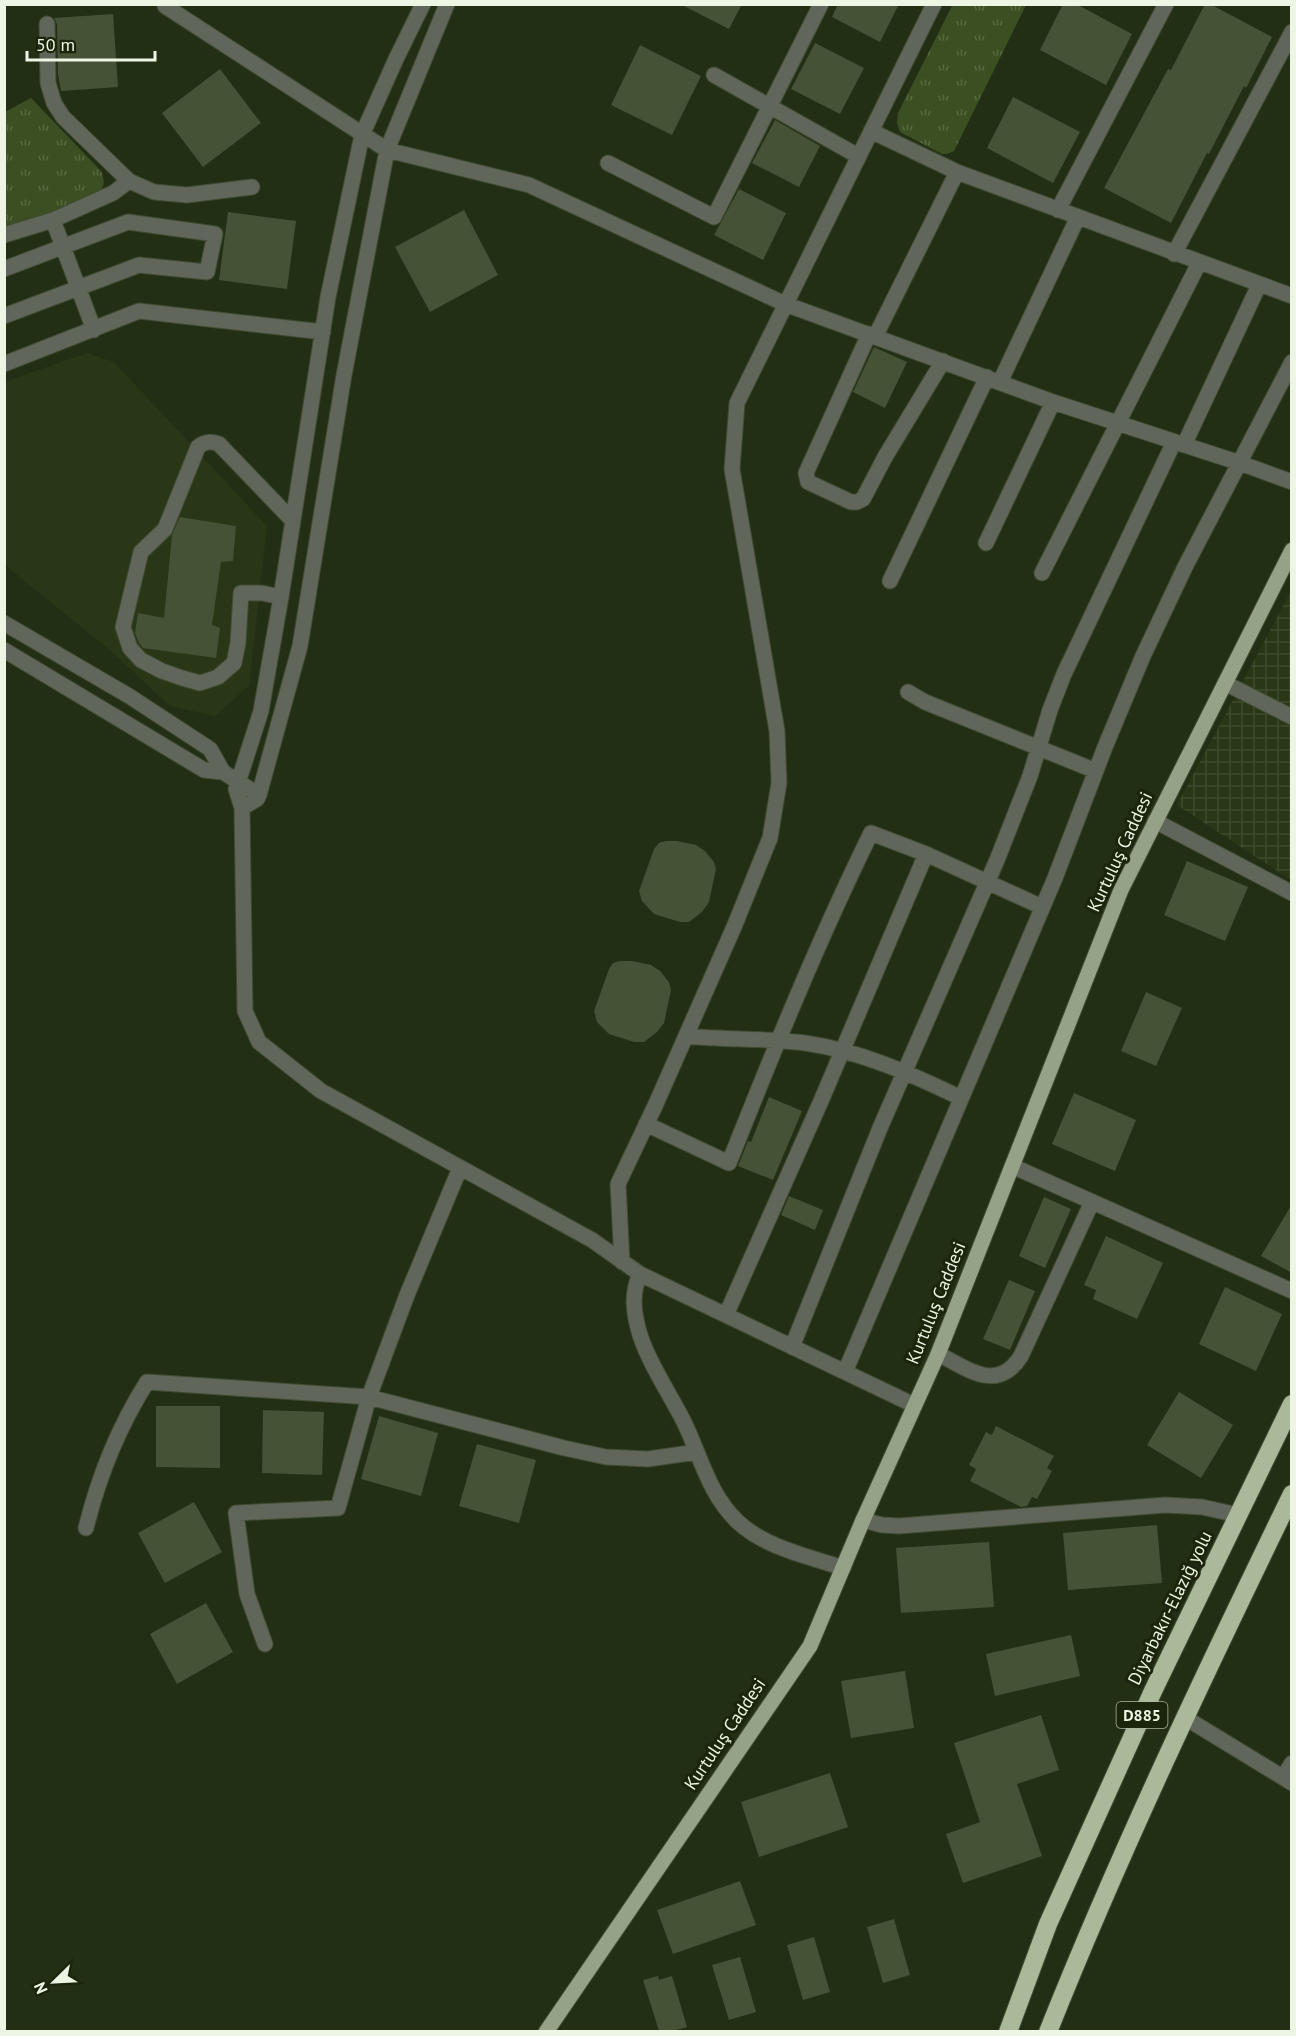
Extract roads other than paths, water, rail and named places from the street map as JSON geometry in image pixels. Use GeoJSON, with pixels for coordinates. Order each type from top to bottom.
{"type":"FeatureCollection","features":[{"type":"Feature","properties":{"kind":"highway","name":"Diyarbakır-Elazığ yolu"},"geometry":{"type":"LineString","coordinates":[[1008,2031],[1048,1924],[1153,1691],[1292,1404]]}},
{"type":"Feature","properties":{"kind":"highway","name":"D885"},"geometry":{"type":"LineString","coordinates":[[1048,2031],[1085,1940],[1185,1717],[1292,1494]]}},
{"type":"Feature","properties":{"kind":"main road","name":"Kurtuluş Caddesi"},"geometry":{"type":"LineString","coordinates":[[546,2031],[810,1646],[863,1520],[938,1353],[1120,890],[1292,550]]}},
{"type":"Feature","properties":{"kind":"street"},"geometry":{"type":"LineString","coordinates":[[423,4],[362,135],[328,297],[261,711],[236,789],[242,808],[245,1011],[259,1042],[321,1091],[592,1240],[639,1274],[914,1405]]}},
{"type":"Feature","properties":{"kind":"street"},"geometry":{"type":"LineString","coordinates":[[242,808],[259,795],[300,646],[344,375],[387,150],[447,4]]}},
{"type":"Feature","properties":{"kind":"street"},"geometry":{"type":"LineString","coordinates":[[608,163],[714,217],[821,4]]}},
{"type":"Feature","properties":{"kind":"street"},"geometry":{"type":"LineString","coordinates":[[622,1262],[618,1184],[734,927],[770,838],[779,783],[777,731],[732,469],[737,403],[934,4]]}},
{"type":"Feature","properties":{"kind":"street"},"geometry":{"type":"LineString","coordinates":[[1058,210],[1166,4]]}},
{"type":"Feature","properties":{"kind":"street"},"geometry":{"type":"LineString","coordinates":[[165,6],[387,150],[529,185],[785,304],[1053,402],[1292,482]]}},
{"type":"Feature","properties":{"kind":"street"},"geometry":{"type":"LineString","coordinates":[[47,24],[48,83],[54,103],[63,117],[129,181],[154,192],[187,195],[252,187]]}},
{"type":"Feature","properties":{"kind":"street"},"geometry":{"type":"LineString","coordinates":[[1174,254],[1292,32]]}},
{"type":"Feature","properties":{"kind":"street"},"geometry":{"type":"LineString","coordinates":[[714,75],[858,156]]}},
{"type":"Feature","properties":{"kind":"street"},"geometry":{"type":"LineString","coordinates":[[871,131],[957,172],[1292,296]]}},
{"type":"Feature","properties":{"kind":"street"},"geometry":{"type":"LineString","coordinates":[[943,362],[885,457],[863,499],[851,502],[808,483],[806,473],[872,335],[957,172]]}},
{"type":"Feature","properties":{"kind":"street"},"geometry":{"type":"LineString","coordinates":[[4,235],[53,220],[113,193],[129,181]]}},
{"type":"Feature","properties":{"kind":"street"},"geometry":{"type":"LineString","coordinates":[[890,581],[1078,217]]}},
{"type":"Feature","properties":{"kind":"street"},"geometry":{"type":"LineString","coordinates":[[53,220],[94,330]]}},
{"type":"Feature","properties":{"kind":"street"},"geometry":{"type":"LineString","coordinates":[[4,269],[128,222],[215,234],[207,272],[139,265],[4,316]]}},
{"type":"Feature","properties":{"kind":"street"},"geometry":{"type":"LineString","coordinates":[[1042,573],[1199,263]]}},
{"type":"Feature","properties":{"kind":"street"},"geometry":{"type":"LineString","coordinates":[[792,1347],[876,1139],[987,882],[1030,776],[1064,674],[1258,285]]}},
{"type":"Feature","properties":{"kind":"street"},"geometry":{"type":"LineString","coordinates":[[4,364],[139,311],[323,332]]}},
{"type":"Feature","properties":{"kind":"street"},"geometry":{"type":"LineString","coordinates":[[845,1372],[1042,907],[1127,692],[1163,611],[1292,362]]}},
{"type":"Feature","properties":{"kind":"street"},"geometry":{"type":"LineString","coordinates":[[986,543],[1053,402]]}},
{"type":"Feature","properties":{"kind":"street"},"geometry":{"type":"LineString","coordinates":[[281,597],[262,593],[242,593],[234,663],[218,677],[200,683],[148,664],[130,648],[123,627],[141,552],[165,529],[198,447],[207,442],[219,444],[293,521]]}},
{"type":"Feature","properties":{"kind":"street"},"geometry":{"type":"LineString","coordinates":[[4,623],[129,696],[210,749],[224,772],[259,795]]}},
{"type":"Feature","properties":{"kind":"street"},"geometry":{"type":"LineString","coordinates":[[4,650],[204,770],[224,772]]}},
{"type":"Feature","properties":{"kind":"street"},"geometry":{"type":"LineString","coordinates":[[1225,683],[1292,717]]}},
{"type":"Feature","properties":{"kind":"street"},"geometry":{"type":"LineString","coordinates":[[908,692],[925,702],[1096,771]]}},
{"type":"Feature","properties":{"kind":"street"},"geometry":{"type":"LineString","coordinates":[[1155,821],[1292,893]]}},
{"type":"Feature","properties":{"kind":"street"},"geometry":{"type":"LineString","coordinates":[[646,1124],[729,1163],[777,1041],[842,892],[871,833],[926,854],[1042,907]]}},
{"type":"Feature","properties":{"kind":"street"},"geometry":{"type":"LineString","coordinates":[[726,1315],[926,854]]}},
{"type":"Feature","properties":{"kind":"street"},"geometry":{"type":"LineString","coordinates":[[686,1036],[804,1043],[841,1050],[905,1071],[961,1098]]}},
{"type":"Feature","properties":{"kind":"street"},"geometry":{"type":"LineString","coordinates":[[1011,1166],[1292,1292]]}},
{"type":"Feature","properties":{"kind":"street"},"geometry":{"type":"LineString","coordinates":[[265,1644],[247,1594],[236,1513],[338,1508],[369,1397],[407,1294],[460,1168]]}},
{"type":"Feature","properties":{"kind":"street"},"geometry":{"type":"LineString","coordinates":[[938,1353],[983,1376],[997,1376],[1011,1369],[1021,1356],[1092,1202]]}},
{"type":"Feature","properties":{"kind":"street"},"geometry":{"type":"LineString","coordinates":[[639,1274],[634,1288],[633,1301],[638,1329],[685,1424],[712,1490],[740,1524],[770,1543],[843,1568]]}},
{"type":"Feature","properties":{"kind":"street"},"geometry":{"type":"LineString","coordinates":[[87,1528],[94,1497],[108,1457],[130,1409],[147,1382],[369,1397],[606,1457],[648,1459],[697,1452]]}},
{"type":"Feature","properties":{"kind":"street"},"geometry":{"type":"LineString","coordinates":[[863,1520],[882,1525],[900,1526],[1164,1505],[1202,1507],[1238,1515]]}},
{"type":"Feature","properties":{"kind":"street"},"geometry":{"type":"LineString","coordinates":[[1185,1717],[1287,1780],[1292,1763]]}}]}
